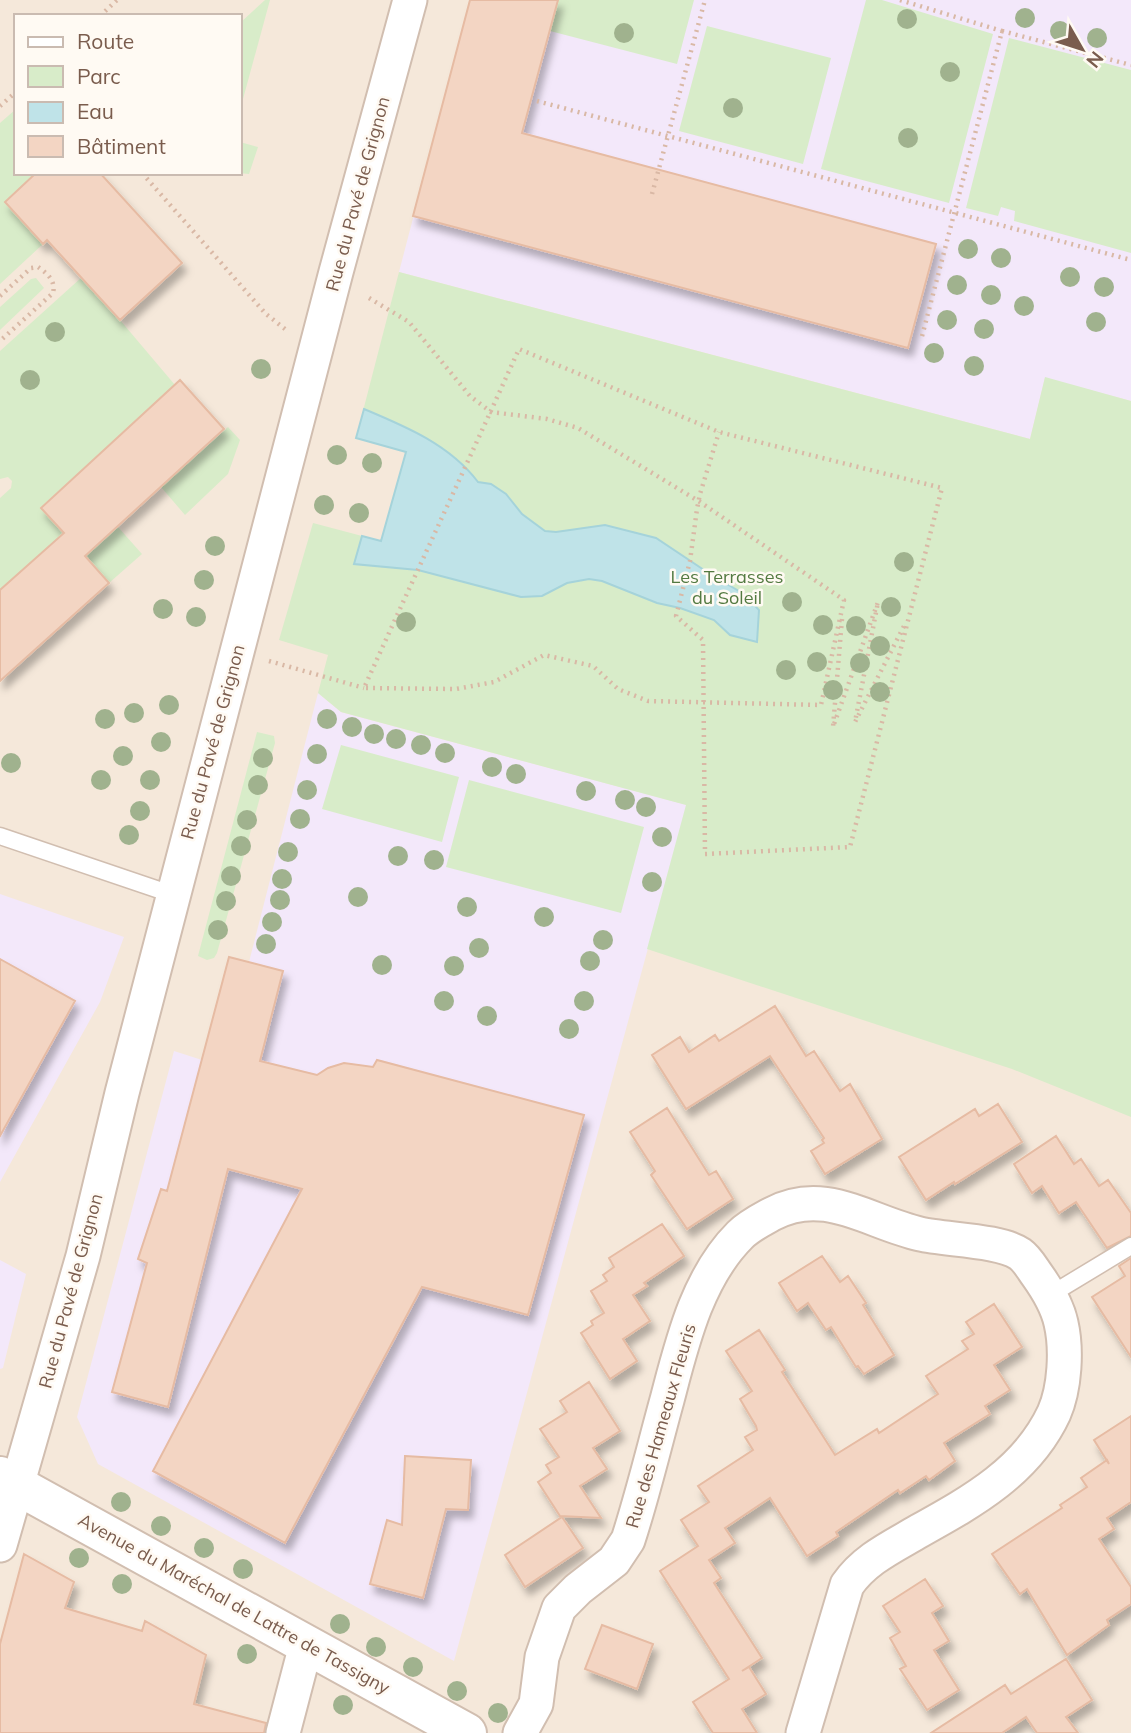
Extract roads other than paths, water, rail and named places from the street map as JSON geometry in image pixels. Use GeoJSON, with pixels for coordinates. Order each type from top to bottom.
{"type":"FeatureCollection","features":[{"type":"Feature","properties":{"kind":"street","name":"Rue du Pavé de Grignon"},"geometry":{"type":"LineString","coordinates":[[0,1545],[8,1480],[83,1256],[121,1093],[410,0]]}},
{"type":"Feature","properties":{"kind":"street","name":"Rue des Hameaux Fleuris"},"geometry":{"type":"LineString","coordinates":[[520,1733],[536,1704],[542,1657],[559,1608],[578,1589],[614,1561],[628,1540],[683,1340],[697,1302],[723,1256],[741,1234],[772,1214],[800,1203],[837,1205],[920,1234],[1005,1247],[1020,1254],[1050,1294],[1061,1322],[1063,1357],[1062,1384],[1055,1409],[1044,1433],[1012,1472],[994,1486],[879,1553],[856,1571],[841,1600],[803,1733]]}},
{"type":"Feature","properties":{"kind":"street","name":"Avenue du Maréchal de Lattre de Tassigny"},"geometry":{"type":"LineString","coordinates":[[8,1480],[467,1733]]}},
{"type":"Feature","properties":{"kind":"street"},"geometry":{"type":"LineString","coordinates":[[283,1733],[306,1645]]}},
{"type":"Feature","properties":{"kind":"lane"},"geometry":{"type":"LineString","coordinates":[[0,836],[174,895]]}},
{"type":"Feature","properties":{"kind":"lane"},"geometry":{"type":"LineString","coordinates":[[1050,1294],[1131,1246]]}},
{"type":"Feature","properties":{"kind":"water"},"geometry":{"type":"Polygon","coordinates":[[[364,409],[412,430],[441,447],[478,482],[491,484],[506,494],[522,514],[545,531],[605,525],[656,538],[744,594],[759,610],[757,642],[730,635],[714,620],[657,603],[602,581],[589,579],[567,583],[542,596],[521,597],[418,570],[354,564],[362,536],[381,541],[406,452],[356,438],[364,409]]]}},
{"type":"Feature","properties":{"kind":"park label","name":"Les Terrasses du Soleil"},"geometry":{"type":"Point","coordinates":[727,587]}}]}
